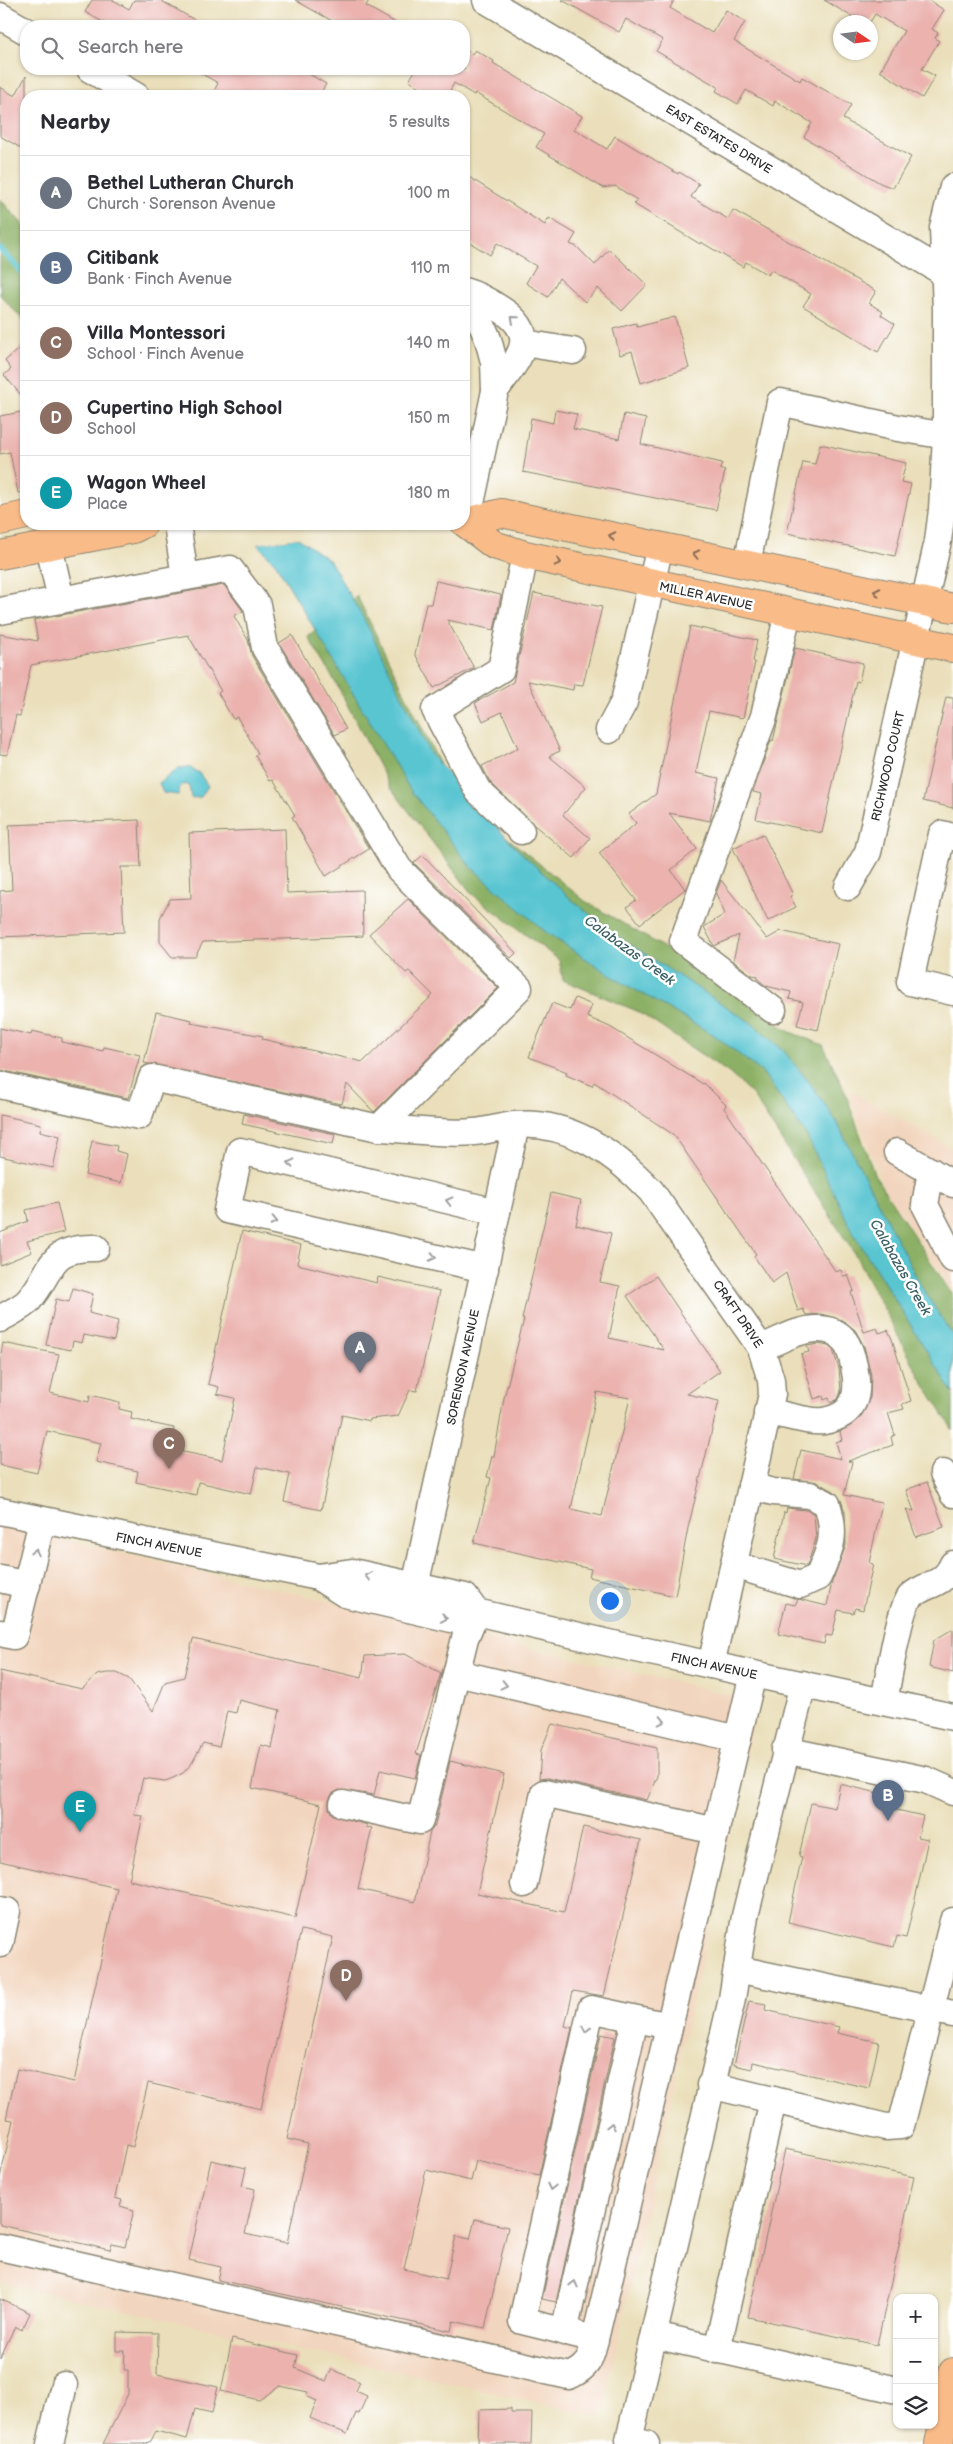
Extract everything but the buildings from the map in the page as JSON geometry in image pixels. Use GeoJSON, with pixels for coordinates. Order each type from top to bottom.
{"type":"FeatureCollection","features":[{"type":"Feature","properties":{"kind":"main road"},"geometry":{"type":"LineString","coordinates":[[470,521],[501,513],[953,608]]}},
{"type":"Feature","properties":{"kind":"main road"},"geometry":{"type":"LineString","coordinates":[[0,520],[20,516]]}},
{"type":"Feature","properties":{"kind":"main road","name":"MILLER AVENUE"},"geometry":{"type":"LineString","coordinates":[[470,526],[494,545],[525,555],[953,648]]}},
{"type":"Feature","properties":{"kind":"main road"},"geometry":{"type":"LineString","coordinates":[[0,555],[128,530]]}},
{"type":"Feature","properties":{"kind":"main road"},"geometry":{"type":"LineString","coordinates":[[939,2444],[941,2400],[953,2372]]}},
{"type":"Feature","properties":{"kind":"street","name":"EAST ESTATES DRIVE"},"geometry":{"type":"LineString","coordinates":[[486,0],[948,275]]}},
{"type":"Feature","properties":{"kind":"street"},"geometry":{"type":"LineString","coordinates":[[0,16],[20,28]]}},
{"type":"Feature","properties":{"kind":"street"},"geometry":{"type":"LineString","coordinates":[[100,75],[126,90]]}},
{"type":"Feature","properties":{"kind":"street","name":"RICHWOOD COURT"},"geometry":{"type":"LineString","coordinates":[[848,887],[868,852],[925,602],[942,510],[949,436],[946,311],[948,275],[943,228],[953,187]]}},
{"type":"Feature","properties":{"kind":"street"},"geometry":{"type":"LineString","coordinates":[[470,294],[489,302],[517,320],[524,332],[524,343],[518,357],[495,391]]}},
{"type":"Feature","properties":{"kind":"street"},"geometry":{"type":"LineString","coordinates":[[470,307],[479,318],[488,339],[494,362],[495,391],[470,500]]}},
{"type":"Feature","properties":{"kind":"street"},"geometry":{"type":"LineString","coordinates":[[524,343],[573,351]]}},
{"type":"Feature","properties":{"kind":"street"},"geometry":{"type":"LineString","coordinates":[[747,564],[780,402],[949,436]]}},
{"type":"Feature","properties":{"kind":"street"},"geometry":{"type":"LineString","coordinates":[[178,530],[185,577]]}},
{"type":"Feature","properties":{"kind":"street"},"geometry":{"type":"LineString","coordinates":[[49,546],[61,600]]}},
{"type":"Feature","properties":{"kind":"street"},"geometry":{"type":"LineString","coordinates":[[609,730],[624,702],[660,546]]}},
{"type":"Feature","properties":{"kind":"street"},"geometry":{"type":"LineString","coordinates":[[521,831],[478,791],[435,710],[502,669],[525,555]]}},
{"type":"Feature","properties":{"kind":"street"},"geometry":{"type":"LineString","coordinates":[[0,611],[230,569],[257,605],[265,648],[399,869],[519,988],[379,1128]]}},
{"type":"Feature","properties":{"kind":"street"},"geometry":{"type":"LineString","coordinates":[[773,1010],[683,941],[764,716],[788,613]]}},
{"type":"Feature","properties":{"kind":"street"},"geometry":{"type":"LineString","coordinates":[[953,837],[942,834],[910,982],[953,992]]}},
{"type":"Feature","properties":{"kind":"street","name":"CRAFT DRIVE"},"geometry":{"type":"LineString","coordinates":[[0,1085],[139,1116],[152,1078],[379,1128],[474,1132],[516,1125],[540,1126],[569,1132],[602,1147],[629,1168],[651,1191],[672,1218],[761,1348],[771,1380],[772,1394],[711,1665]]}},
{"type":"Feature","properties":{"kind":"street","name":"SORENSON AVENUE"},"geometry":{"type":"LineString","coordinates":[[413,1598],[516,1125]]}},
{"type":"Feature","properties":{"kind":"street"},"geometry":{"type":"LineString","coordinates":[[484,1269],[227,1210],[240,1151],[497,1212]]}},
{"type":"Feature","properties":{"kind":"street"},"geometry":{"type":"LineString","coordinates":[[897,1152],[953,1184]]}},
{"type":"Feature","properties":{"kind":"street"},"geometry":{"type":"LineString","coordinates":[[931,1171],[925,1205],[953,1260]]}},
{"type":"Feature","properties":{"kind":"street"},"geometry":{"type":"LineString","coordinates":[[0,1319],[27,1302],[60,1254],[78,1248],[96,1248]]}},
{"type":"Feature","properties":{"kind":"street"},"geometry":{"type":"LineString","coordinates":[[761,1348],[809,1330],[819,1329],[840,1334],[850,1346],[858,1386],[855,1401],[847,1411],[835,1418],[812,1421],[767,1412]]}},
{"type":"Feature","properties":{"kind":"street"},"geometry":{"type":"LineString","coordinates":[[734,1565],[800,1585],[818,1577],[829,1552],[834,1525],[827,1504],[810,1495],[773,1492],[751,1486]]}},
{"type":"Feature","properties":{"kind":"street","name":"FINCH AVENUE"},"geometry":{"type":"LineString","coordinates":[[0,1511],[318,1577],[345,1594],[413,1598],[460,1621],[476,1612],[953,1717]]}},
{"type":"Feature","properties":{"kind":"street"},"geometry":{"type":"LineString","coordinates":[[0,1633],[14,1636],[42,1521]]}},
{"type":"Feature","properties":{"kind":"street"},"geometry":{"type":"LineString","coordinates":[[884,1702],[902,1614],[910,1596],[948,1574],[953,1564]]}},
{"type":"Feature","properties":{"kind":"street"},"geometry":{"type":"LineString","coordinates":[[0,1579],[27,1585]]}},
{"type":"Feature","properties":{"kind":"street"},"geometry":{"type":"LineString","coordinates":[[343,1804],[420,1821],[465,1638],[476,1612]]}},
{"type":"Feature","properties":{"kind":"street"},"geometry":{"type":"LineString","coordinates":[[457,1673],[738,1739]]}},
{"type":"Feature","properties":{"kind":"street"},"geometry":{"type":"LineString","coordinates":[[0,2247],[569,2376],[582,2370],[590,2359],[595,2339],[753,1674]]}},
{"type":"Feature","properties":{"kind":"street"},"geometry":{"type":"LineString","coordinates":[[646,2444],[629,2440],[710,2085],[732,2000],[745,1916],[803,1684]]}},
{"type":"Feature","properties":{"kind":"street"},"geometry":{"type":"LineString","coordinates":[[785,1750],[926,1780],[953,1792]]}},
{"type":"Feature","properties":{"kind":"street"},"geometry":{"type":"LineString","coordinates":[[524,1884],[544,1793],[716,1831]]}},
{"type":"Feature","properties":{"kind":"street"},"geometry":{"type":"LineString","coordinates":[[0,1910],[7,1911],[0,1944]]}},
{"type":"Feature","properties":{"kind":"street"},"geometry":{"type":"LineString","coordinates":[[710,2085],[886,2127],[901,2126],[942,2012],[953,1921]]}},
{"type":"Feature","properties":{"kind":"street"},"geometry":{"type":"LineString","coordinates":[[736,1968],[942,2012]]}},
{"type":"Feature","properties":{"kind":"street"},"geometry":{"type":"LineString","coordinates":[[595,2339],[522,2320],[591,2009],[670,2026]]}},
{"type":"Feature","properties":{"kind":"street"},"geometry":{"type":"LineString","coordinates":[[564,2332],[636,2019]]}},
{"type":"Feature","properties":{"kind":"street"},"geometry":{"type":"LineString","coordinates":[[717,2350],[773,2100]]}},
{"type":"Feature","properties":{"kind":"street"},"geometry":{"type":"LineString","coordinates":[[654,2335],[893,2389]]}},
{"type":"Feature","properties":{"kind":"street"},"geometry":{"type":"LineString","coordinates":[[50,2444],[64,2385]]}},
{"type":"Feature","properties":{"kind":"shaded area"},"geometry":{"type":"Polygon","coordinates":[[[848,1090],[953,1149],[953,1291],[883,1186],[848,1090]]]}},
{"type":"Feature","properties":{"kind":"shaded area"},"geometry":{"type":"Polygon","coordinates":[[[0,1525],[758,1701],[601,2417],[0,2282],[0,1525]]]}},
{"type":"Feature","properties":{"kind":"green space"},"geometry":{"type":"Polygon","coordinates":[[[0,199],[20,221],[20,317],[0,295],[0,199]]]}},
{"type":"Feature","properties":{"kind":"green space"},"geometry":{"type":"Polygon","coordinates":[[[357,596],[455,795],[585,901],[673,953],[790,1032],[823,1045],[844,1089],[875,1176],[953,1296],[953,1430],[924,1384],[854,1253],[751,1093],[729,1073],[637,1011],[563,980],[559,960],[472,894],[390,787],[337,685],[308,637],[357,596]]]}},
{"type":"Feature","properties":{"kind":"water"},"geometry":{"type":"Polygon","coordinates":[[[298,538],[330,561],[365,621],[431,755],[516,848],[572,900],[617,936],[750,1022],[783,1050],[813,1087],[836,1121],[921,1286],[953,1336],[953,1393],[852,1231],[807,1136],[763,1073],[714,1035],[618,980],[547,933],[471,867],[411,791],[276,564],[257,544],[298,538]]]}},
{"type":"Feature","properties":{"kind":"water"},"geometry":{"type":"Polygon","coordinates":[[[189,767],[199,773],[208,786],[201,797],[191,798],[189,786],[184,784],[180,787],[178,795],[163,793],[159,783],[179,768],[189,767]]]}},
{"type":"Feature","properties":{"kind":"pier"},"geometry":{"type":"Polygon","coordinates":[[[296,536],[298,538],[257,544],[255,542],[296,536]]]}},
{"type":"Feature","properties":{"kind":"waterway","name":"Calabazas Creek"},"geometry":{"type":"LineString","coordinates":[[0,249],[20,270]]}},
{"type":"Feature","properties":{"kind":"place","name":"Bethel Lutheran Church"},"geometry":{"type":"Point","coordinates":[360,1373]}},
{"type":"Feature","properties":{"kind":"place","name":"Villa Montessori"},"geometry":{"type":"Point","coordinates":[169,1469]}},
{"type":"Feature","properties":{"kind":"place","name":"Citibank"},"geometry":{"type":"Point","coordinates":[888,1821]}},
{"type":"Feature","properties":{"kind":"place","name":"Wagon Wheel"},"geometry":{"type":"Point","coordinates":[80,1832]}},
{"type":"Feature","properties":{"kind":"place","name":"Cupertino High School"},"geometry":{"type":"Point","coordinates":[346,2001]}}]}
